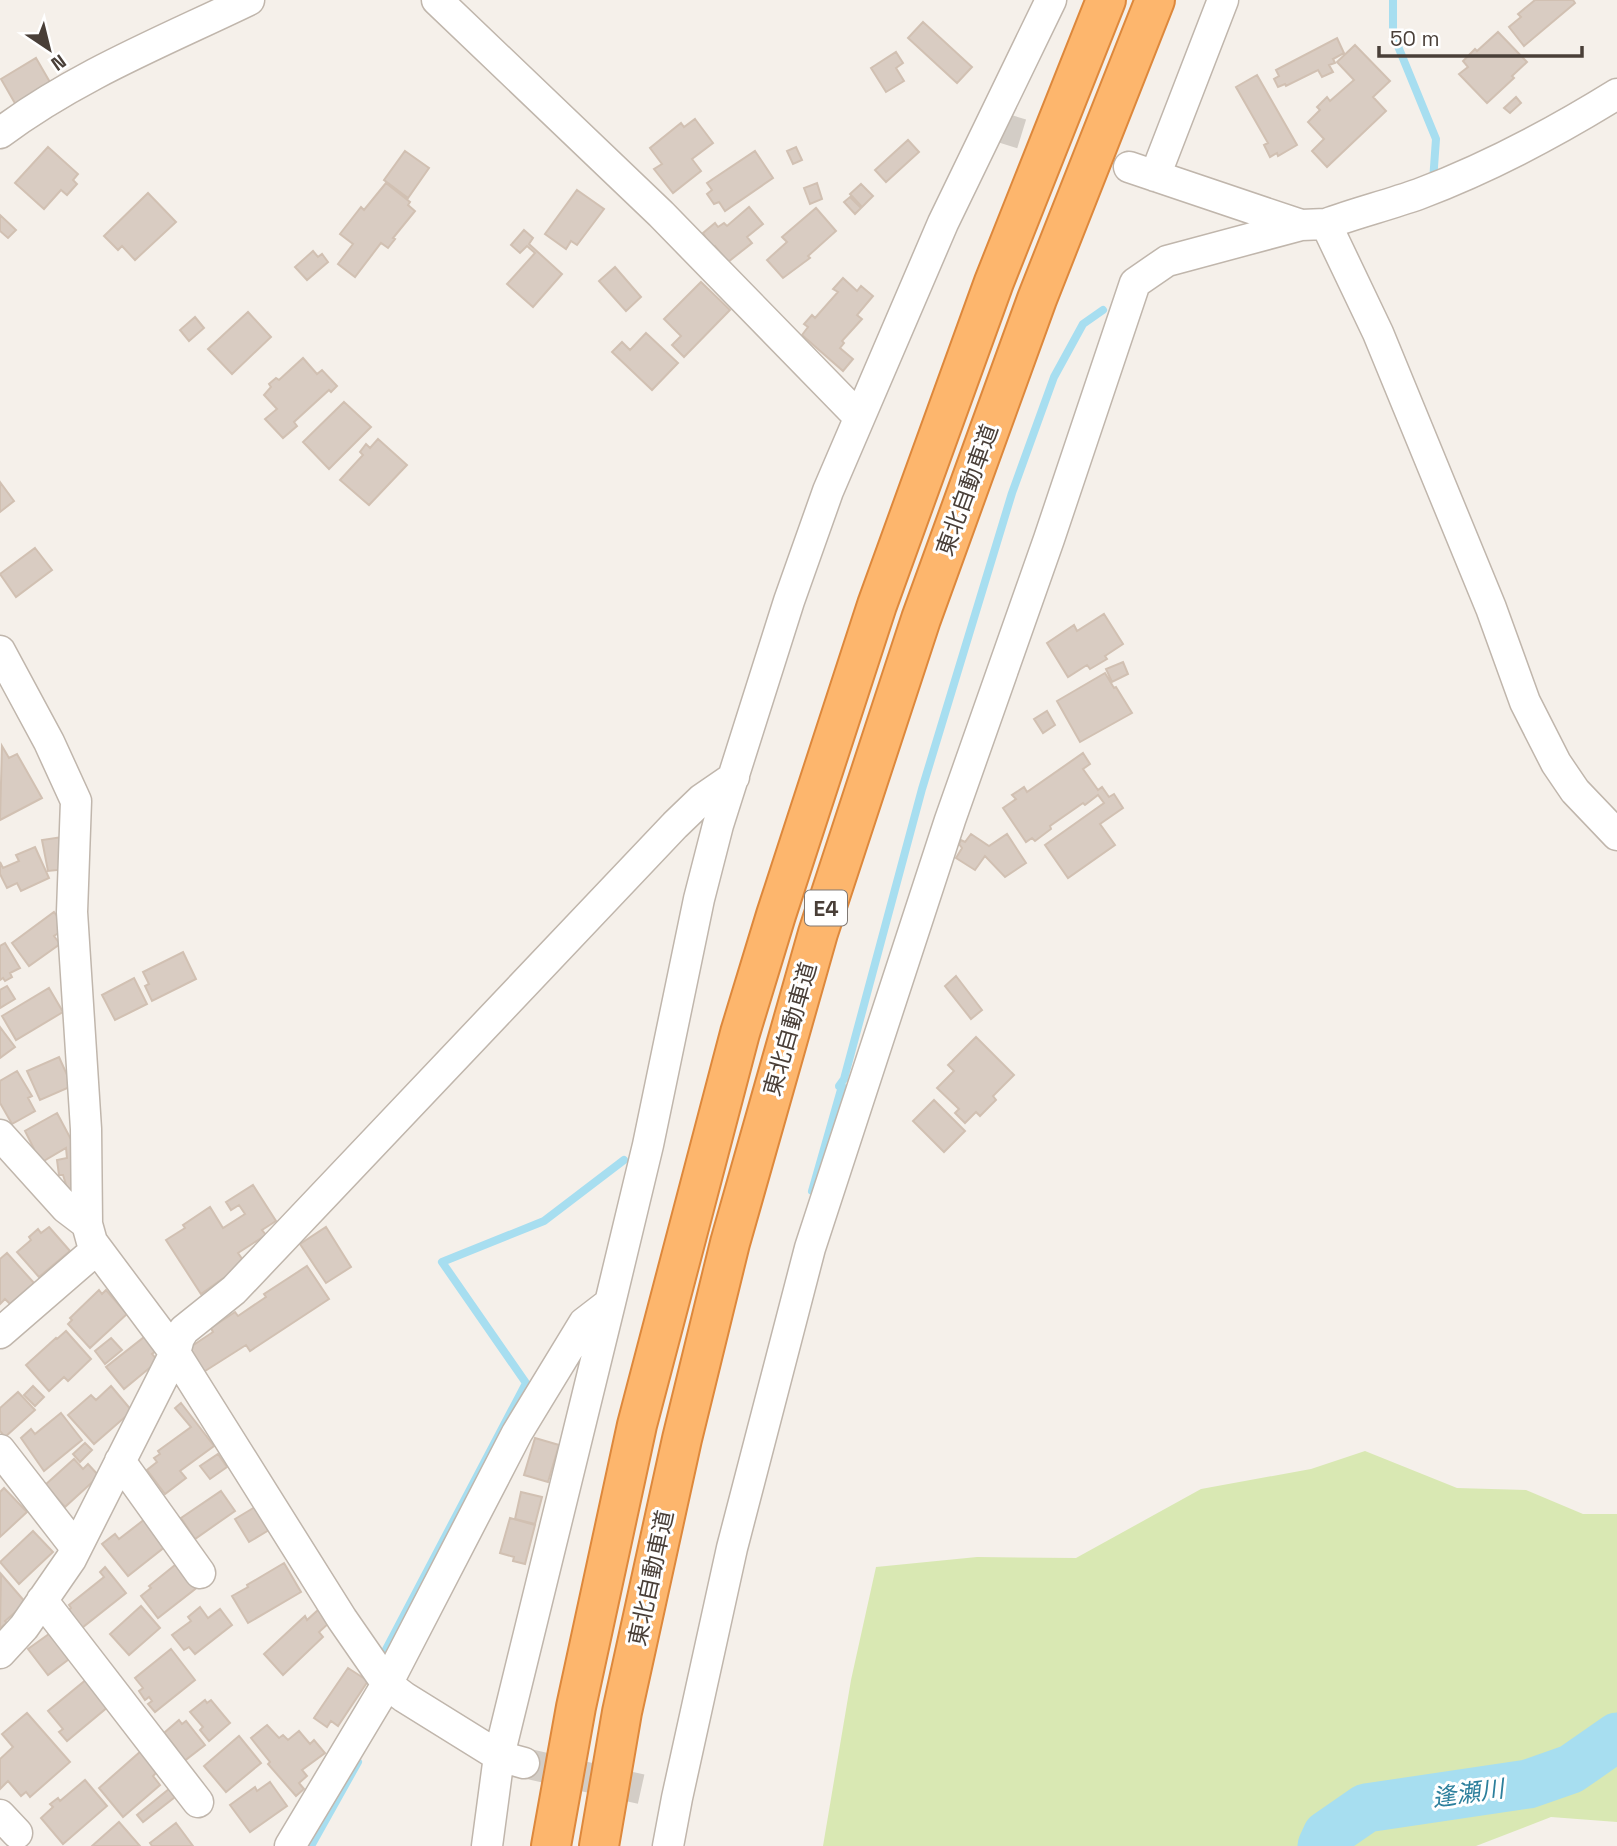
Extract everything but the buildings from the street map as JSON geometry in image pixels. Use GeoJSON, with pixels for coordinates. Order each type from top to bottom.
{"type":"FeatureCollection","features":[{"type":"Feature","properties":{"kind":"highway","name":"東北自動車道"},"geometry":{"type":"LineString","coordinates":[[551,1846],[576,1707],[637,1425],[687,1228],[748,1007],[882,593],[994,282],[1106,0]]}},
{"type":"Feature","properties":{"kind":"highway","name":"東北自動車道"},"geometry":{"type":"LineString","coordinates":[[599,1846],[622,1712],[682,1439],[730,1243],[814,946],[925,606],[1037,299],[1155,0]]}},
{"type":"Feature","properties":{"kind":"street"},"geometry":{"type":"LineString","coordinates":[[0,133],[23,116],[116,61],[249,0]]}},
{"type":"Feature","properties":{"kind":"street"},"geometry":{"type":"LineString","coordinates":[[437,0],[661,214],[859,417]]}},
{"type":"Feature","properties":{"kind":"street"},"geometry":{"type":"LineString","coordinates":[[487,1846],[511,1759],[610,1303],[648,1145],[699,899],[734,777],[789,601],[828,491],[943,223],[1051,0]]}},
{"type":"Feature","properties":{"kind":"street"},"geometry":{"type":"LineString","coordinates":[[1223,0],[1142,172],[1323,231],[1383,345],[1492,608],[1525,702],[1556,763],[1575,791],[1617,835]]}},
{"type":"Feature","properties":{"kind":"street"},"geometry":{"type":"LineString","coordinates":[[668,1846],[666,1795],[810,1248],[950,820],[1135,283],[1167,261],[1323,231],[1418,195],[1554,132],[1617,94]]}},
{"type":"Feature","properties":{"kind":"street"},"geometry":{"type":"LineString","coordinates":[[0,652],[49,742],[75,801],[72,912],[92,1237],[0,1334]]}},
{"type":"Feature","properties":{"kind":"street"},"geometry":{"type":"LineString","coordinates":[[0,1653],[24,1627],[76,1548],[175,1353],[184,1330],[243,1282],[675,825],[702,799],[734,777]]}},
{"type":"Feature","properties":{"kind":"street"},"geometry":{"type":"LineString","coordinates":[[0,1135],[92,1237],[175,1353],[342,1619],[387,1684],[404,1697],[511,1759]]}},
{"type":"Feature","properties":{"kind":"street"},"geometry":{"type":"LineString","coordinates":[[290,1846],[387,1684],[517,1433],[584,1323],[610,1303]]}},
{"type":"Feature","properties":{"kind":"street"},"geometry":{"type":"LineString","coordinates":[[0,1450],[76,1548]]}},
{"type":"Feature","properties":{"kind":"street"},"geometry":{"type":"LineString","coordinates":[[120,1461],[200,1573]]}},
{"type":"Feature","properties":{"kind":"street"},"geometry":{"type":"LineString","coordinates":[[41,1601],[198,1801]]}},
{"type":"Feature","properties":{"kind":"green space"},"geometry":{"type":"Polygon","coordinates":[[[1365,1451],[1457,1488],[1526,1490],[1583,1514],[1617,1514],[1617,1822],[1551,1817],[1476,1846],[823,1846],[851,1680],[876,1567],[977,1557],[1076,1558],[1201,1489],[1311,1469],[1365,1451]]]}},
{"type":"Feature","properties":{"kind":"waterway"},"geometry":{"type":"LineString","coordinates":[[1393,0],[1393,34],[1436,139],[1433,181]]}},
{"type":"Feature","properties":{"kind":"waterway"},"geometry":{"type":"LineString","coordinates":[[812,1191],[922,789],[1012,493],[1054,377],[1083,324],[1103,310]]}},
{"type":"Feature","properties":{"kind":"waterway"},"geometry":{"type":"LineString","coordinates":[[383,1655],[526,1383],[442,1262],[544,1221],[624,1160]]}},
{"type":"Feature","properties":{"kind":"waterway","name":"逢瀬川"},"geometry":{"type":"LineString","coordinates":[[1322,1846],[1327,1835],[1366,1808],[1528,1784],[1571,1769],[1617,1737]]}},
{"type":"Feature","properties":{"kind":"waterway"},"geometry":{"type":"LineString","coordinates":[[311,1846],[358,1762]]}},
{"type":"Feature","properties":{"kind":"tunnel"},"geometry":{"type":"LineString","coordinates":[[993,125],[1129,167]]}},
{"type":"Feature","properties":{"kind":"tunnel"},"geometry":{"type":"LineString","coordinates":[[524,1763],[654,1792]]}}]}
